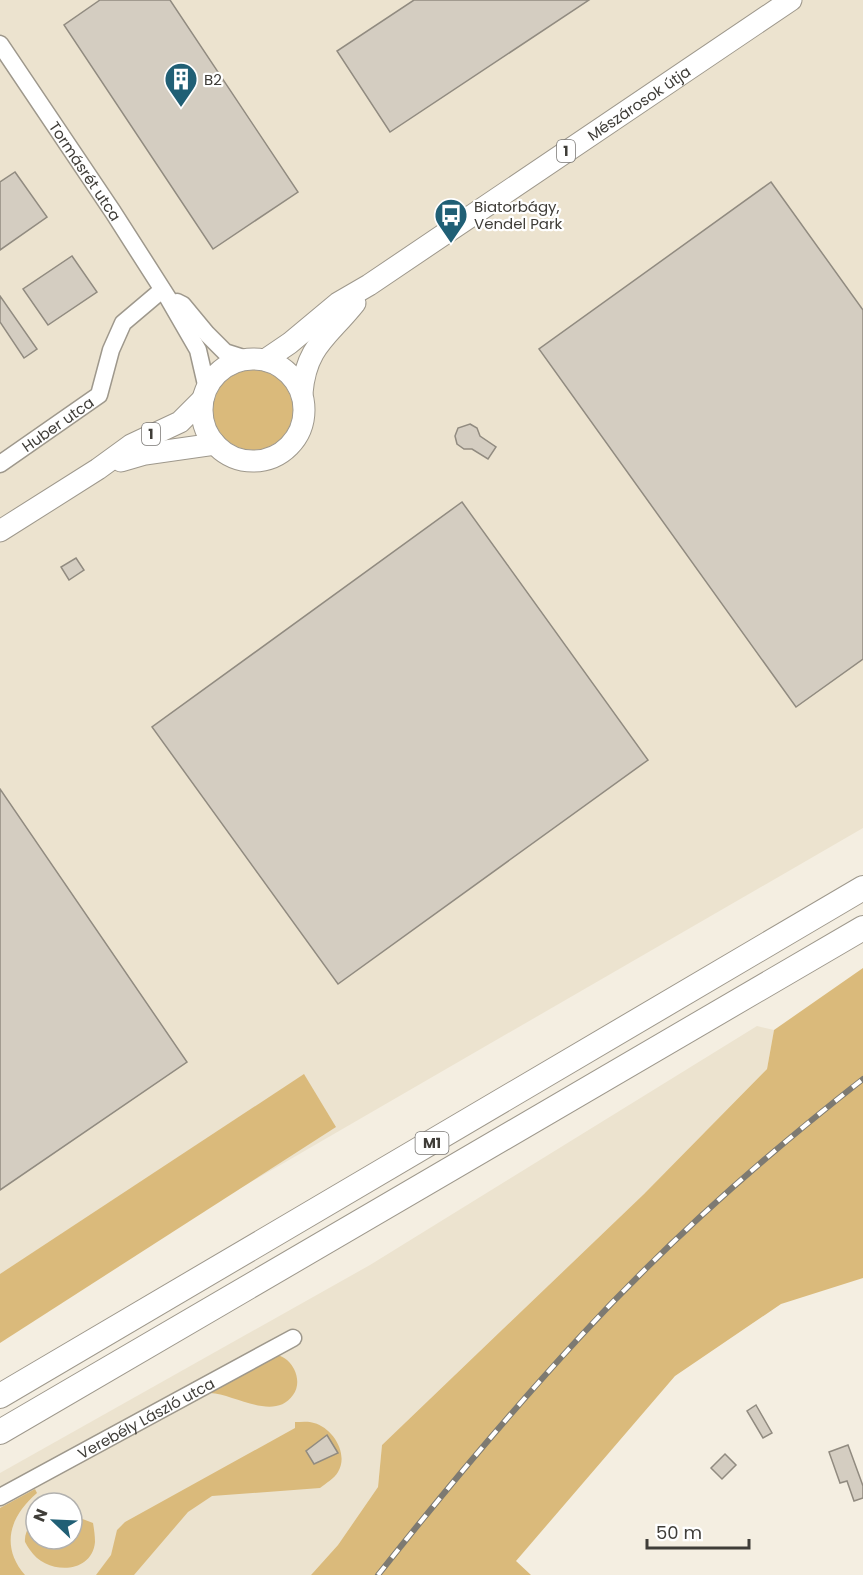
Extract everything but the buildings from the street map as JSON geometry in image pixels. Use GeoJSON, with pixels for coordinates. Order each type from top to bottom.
{"type":"FeatureCollection","features":[{"type":"Feature","properties":{"kind":"highway","name":"M1"},"geometry":{"type":"LineString","coordinates":[[0,1396],[863,888]]}},
{"type":"Feature","properties":{"kind":"highway","name":"M1"},"geometry":{"type":"LineString","coordinates":[[0,1432],[863,928]]}},
{"type":"Feature","properties":{"kind":"main road","name":"Mészárosok útja"},"geometry":{"type":"LineString","coordinates":[[0,531],[98,469],[131,445],[180,422],[189,415],[219,372],[237,361],[256,359],[290,343],[338,303],[369,285],[791,0]]}},
{"type":"Feature","properties":{"kind":"main road","name":"Mészárosok útja"},"geometry":{"type":"LineString","coordinates":[[98,469],[145,454],[215,444],[229,455],[246,461],[265,460],[275,456],[293,443],[299,434],[304,413],[302,393],[304,374],[309,358],[369,285]]}},
{"type":"Feature","properties":{"kind":"main road"},"geometry":{"type":"LineString","coordinates":[[256,359],[277,364],[288,372],[302,393]]}},
{"type":"Feature","properties":{"kind":"main road"},"geometry":{"type":"LineString","coordinates":[[205,394],[204,423],[215,444]]}},
{"type":"Feature","properties":{"kind":"street","name":"Tormásrét utca"},"geometry":{"type":"LineString","coordinates":[[0,44],[113,212],[198,350],[205,394]]}},
{"type":"Feature","properties":{"kind":"street"},"geometry":{"type":"LineString","coordinates":[[165,294],[183,305],[225,352],[256,359]]}},
{"type":"Feature","properties":{"kind":"street","name":"Huber utca"},"geometry":{"type":"LineString","coordinates":[[0,464],[99,395],[111,350],[123,323],[165,294]]}},
{"type":"Feature","properties":{"kind":"street","name":"Verebély László utca"},"geometry":{"type":"LineString","coordinates":[[0,1497],[293,1338]]}},
{"type":"Feature","properties":{"kind":"shaded area"},"geometry":{"type":"Polygon","coordinates":[[[0,0],[863,0],[863,828],[0,1327],[0,0]]]}},
{"type":"Feature","properties":{"kind":"shaded area"},"geometry":{"type":"Polygon","coordinates":[[[253,370],[268,373],[281,382],[290,395],[293,410],[290,425],[281,438],[268,447],[253,450],[238,447],[225,438],[216,425],[213,410],[216,395],[225,382],[238,373],[253,370]]]}},
{"type":"Feature","properties":{"kind":"shaded area"},"geometry":{"type":"Polygon","coordinates":[[[863,968],[863,1278],[781,1304],[675,1376],[516,1561],[531,1575],[311,1575],[338,1545],[378,1487],[382,1445],[644,1194],[767,1069],[774,1030],[863,968]]]}},
{"type":"Feature","properties":{"kind":"shaded area"},"geometry":{"type":"Polygon","coordinates":[[[757,1026],[774,1030],[767,1069],[644,1194],[382,1445],[378,1487],[338,1545],[311,1575],[0,1575],[0,1473],[370,1265],[757,1026]]]}},
{"type":"Feature","properties":{"kind":"shaded area"},"geometry":{"type":"Polygon","coordinates":[[[304,1074],[336,1127],[0,1343],[0,1274],[304,1074]]]}},
{"type":"Feature","properties":{"kind":"shaded area"},"geometry":{"type":"Polygon","coordinates":[[[273,1353],[287,1360],[296,1375],[295,1392],[285,1403],[265,1406],[210,1393],[192,1397],[273,1353]]]}},
{"type":"Feature","properties":{"kind":"shaded area"},"geometry":{"type":"Polygon","coordinates":[[[295,1422],[310,1422],[321,1426],[333,1436],[342,1457],[341,1465],[330,1481],[320,1488],[212,1496],[188,1512],[134,1575],[96,1575],[111,1555],[117,1530],[125,1522],[295,1428],[295,1422]]]}},
{"type":"Feature","properties":{"kind":"shaded area"},"geometry":{"type":"Polygon","coordinates":[[[24,1495],[24,1506],[15,1521],[11,1542],[17,1564],[25,1575],[0,1575],[0,1508],[24,1495]]]}},
{"type":"Feature","properties":{"kind":"shaded area"},"geometry":{"type":"Polygon","coordinates":[[[84,1520],[93,1523],[95,1542],[92,1553],[86,1561],[67,1568],[46,1564],[31,1551],[84,1551],[84,1520]]]}},
{"type":"Feature","properties":{"kind":"railway"},"geometry":{"type":"LineString","coordinates":[[378,1575],[501,1426],[645,1269],[751,1171],[863,1079]]}},
{"type":"Feature","properties":{"kind":"place","name":"B2"},"geometry":{"type":"Point","coordinates":[181,108]}},
{"type":"Feature","properties":{"kind":"place","name":"Biatorbágy, Vendel Park"},"geometry":{"type":"Point","coordinates":[451,244]}}]}
